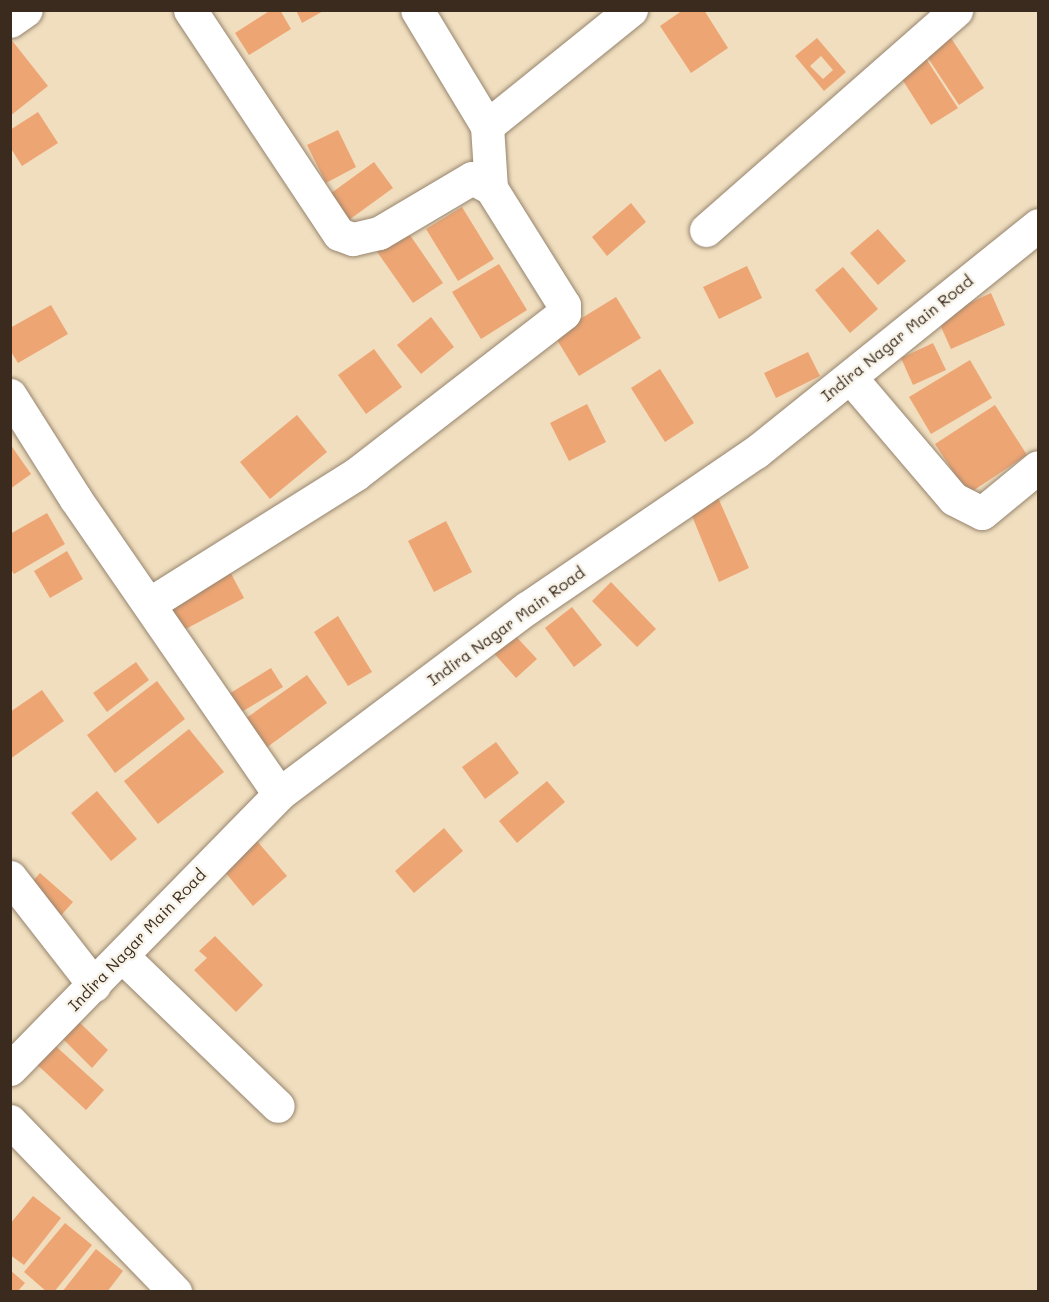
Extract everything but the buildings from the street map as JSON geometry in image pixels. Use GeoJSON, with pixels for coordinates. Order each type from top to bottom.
{"type":"FeatureCollection","features":[{"type":"Feature","properties":{"kind":"street"},"geometry":{"type":"LineString","coordinates":[[10,21],[26,10]]}},
{"type":"Feature","properties":{"kind":"street"},"geometry":{"type":"LineString","coordinates":[[190,10],[339,234],[353,239],[379,233],[472,178],[491,188]]}},
{"type":"Feature","properties":{"kind":"street"},"geometry":{"type":"LineString","coordinates":[[149,604],[356,474],[558,321],[564,305],[491,188],[488,126],[417,10]]}},
{"type":"Feature","properties":{"kind":"street"},"geometry":{"type":"LineString","coordinates":[[488,126],[631,10]]}},
{"type":"Feature","properties":{"kind":"street"},"geometry":{"type":"LineString","coordinates":[[706,230],[956,10]]}},
{"type":"Feature","properties":{"kind":"street","name":"Indira Nagar Main Road"},"geometry":{"type":"LineString","coordinates":[[10,1069],[279,794],[527,608],[756,452],[1038,225]]}},
{"type":"Feature","properties":{"kind":"street"},"geometry":{"type":"LineString","coordinates":[[850,377],[954,499],[982,513],[1038,467]]}},
{"type":"Feature","properties":{"kind":"street"},"geometry":{"type":"LineString","coordinates":[[10,395],[75,498],[279,794]]}},
{"type":"Feature","properties":{"kind":"street"},"geometry":{"type":"LineString","coordinates":[[10,877],[94,985]]}},
{"type":"Feature","properties":{"kind":"street"},"geometry":{"type":"LineString","coordinates":[[122,956],[278,1106]]}},
{"type":"Feature","properties":{"kind":"street"},"geometry":{"type":"LineString","coordinates":[[10,1121],[175,1292]]}}]}
